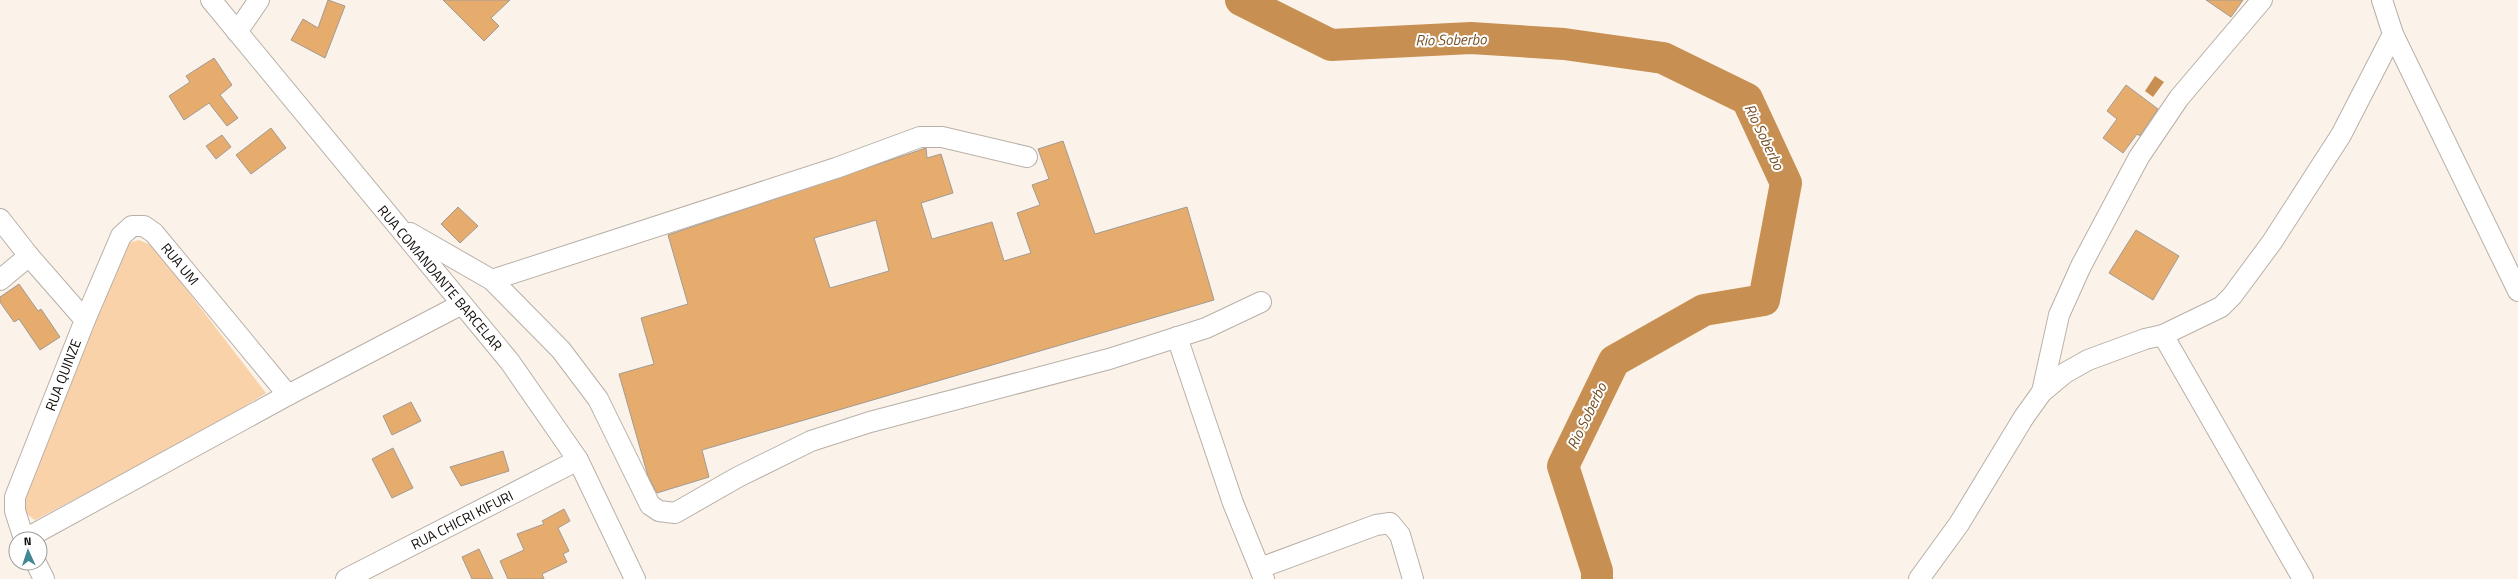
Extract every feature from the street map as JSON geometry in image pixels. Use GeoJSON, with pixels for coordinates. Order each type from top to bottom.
{"type":"FeatureCollection","features":[{"type":"Feature","properties":{"kind":"street","name":"RUA COMANDANTE BARCELAR"},"geometry":{"type":"LineString","coordinates":[[211,0],[510,362],[578,460],[635,579]]}},
{"type":"Feature","properties":{"kind":"street"},"geometry":{"type":"LineString","coordinates":[[238,32],[258,0]]}},
{"type":"Feature","properties":{"kind":"street"},"geometry":{"type":"LineString","coordinates":[[2042,392],[2059,316],[2081,266],[2139,157],[2178,98],[2262,0]]}},
{"type":"Feature","properties":{"kind":"street"},"geometry":{"type":"LineString","coordinates":[[2382,0],[2393,34],[2518,291]]}},
{"type":"Feature","properties":{"kind":"street"},"geometry":{"type":"LineString","coordinates":[[1919,579],[1959,524],[2024,417],[2042,392],[2065,373],[2088,360],[2145,339],[2163,335],[2221,307],[2232,296],[2272,242],[2341,135],[2393,34]]}},
{"type":"Feature","properties":{"kind":"street"},"geometry":{"type":"LineString","coordinates":[[492,280],[836,168],[920,138],[942,137],[1027,157]]}},
{"type":"Feature","properties":{"kind":"street"},"geometry":{"type":"LineString","coordinates":[[0,219],[29,256],[85,320]]}},
{"type":"Feature","properties":{"kind":"street"},"geometry":{"type":"LineString","coordinates":[[395,223],[492,280],[561,350],[598,399],[650,505],[659,511],[676,513],[738,477],[811,441],[870,422],[1108,359],[1206,328],[1261,302]]}},
{"type":"Feature","properties":{"kind":"street","name":"RUA UM"},"geometry":{"type":"LineString","coordinates":[[85,320],[121,236],[132,226],[144,226],[154,233],[288,395]]}},
{"type":"Feature","properties":{"kind":"street"},"geometry":{"type":"LineString","coordinates":[[0,280],[29,256]]}},
{"type":"Feature","properties":{"kind":"street"},"geometry":{"type":"LineString","coordinates":[[39,531],[288,395],[462,304]]}},
{"type":"Feature","properties":{"kind":"street","name":"RUA QUINZE"},"geometry":{"type":"LineString","coordinates":[[21,531],[15,511],[16,497],[85,320]]}},
{"type":"Feature","properties":{"kind":"street"},"geometry":{"type":"LineString","coordinates":[[2163,335],[2303,579]]}},
{"type":"Feature","properties":{"kind":"street"},"geometry":{"type":"LineString","coordinates":[[1177,337],[1232,503],[1262,574],[1376,525],[1390,523],[1400,535],[1413,579]]}},
{"type":"Feature","properties":{"kind":"street","name":"RUA CHICRI KIFURI"},"geometry":{"type":"LineString","coordinates":[[346,579],[578,460]]}},
{"type":"Feature","properties":{"kind":"shaded area"},"geometry":{"type":"Polygon","coordinates":[[[2155,76],[2164,82],[2153,97],[2145,91],[2155,76]]]}},
{"type":"Feature","properties":{"kind":"shaded area"},"geometry":{"type":"Polygon","coordinates":[[[139,240],[153,246],[266,393],[209,429],[35,520],[24,512],[25,493],[122,250],[129,243],[139,240]]]}},
{"type":"Feature","properties":{"kind":"building"},"geometry":{"type":"Polygon","coordinates":[[[328,0],[345,6],[325,58],[291,40],[303,19],[318,28],[328,0]]]}},
{"type":"Feature","properties":{"kind":"building"},"geometry":{"type":"Polygon","coordinates":[[[443,0],[510,0],[491,18],[499,26],[484,41],[443,0]]]}},
{"type":"Feature","properties":{"kind":"building"},"geometry":{"type":"Polygon","coordinates":[[[2206,0],[2243,0],[2231,17],[2206,0]]]}},
{"type":"Feature","properties":{"kind":"building"},"geometry":{"type":"Polygon","coordinates":[[[214,58],[232,85],[220,95],[238,118],[227,126],[209,103],[184,120],[169,96],[190,82],[186,76],[214,58]]]}},
{"type":"Feature","properties":{"kind":"building"},"geometry":{"type":"Polygon","coordinates":[[[2126,85],[2158,109],[2140,136],[2137,134],[2123,153],[2103,138],[2117,119],[2107,111],[2126,85]]]}},
{"type":"Feature","properties":{"kind":"building"},"geometry":{"type":"Polygon","coordinates":[[[271,128],[286,148],[251,174],[236,155],[271,128]]]}},
{"type":"Feature","properties":{"kind":"building"},"geometry":{"type":"Polygon","coordinates":[[[222,135],[231,147],[216,159],[206,146],[222,135]]]}},
{"type":"Feature","properties":{"kind":"building"},"geometry":{"type":"Polygon","coordinates":[[[1063,141],[1095,234],[1187,207],[1214,300],[702,450],[709,477],[657,493],[648,476],[619,374],[654,364],[641,318],[688,304],[668,235],[926,148],[927,158],[941,154],[953,193],[921,203],[932,239],[992,222],[1004,261],[1031,253],[1017,213],[1040,205],[1032,185],[1049,179],[1038,149],[1063,141]],[[876,220],[814,238],[830,288],[889,271],[876,220]]]}},
{"type":"Feature","properties":{"kind":"building"},"geometry":{"type":"Polygon","coordinates":[[[458,207],[478,226],[460,243],[441,224],[458,207]]]}},
{"type":"Feature","properties":{"kind":"building"},"geometry":{"type":"Polygon","coordinates":[[[2136,230],[2179,256],[2153,300],[2109,273],[2136,230]]]}},
{"type":"Feature","properties":{"kind":"building"},"geometry":{"type":"Polygon","coordinates":[[[19,284],[38,311],[41,309],[60,337],[40,350],[19,319],[14,322],[0,302],[0,297],[19,284]]]}},
{"type":"Feature","properties":{"kind":"building"},"geometry":{"type":"Polygon","coordinates":[[[411,402],[421,421],[392,435],[383,416],[411,402]]]}},
{"type":"Feature","properties":{"kind":"building"},"geometry":{"type":"Polygon","coordinates":[[[393,448],[413,488],[392,498],[372,459],[393,448]]]}},
{"type":"Feature","properties":{"kind":"building"},"geometry":{"type":"Polygon","coordinates":[[[503,451],[509,471],[461,486],[450,467],[503,451]]]}},
{"type":"Feature","properties":{"kind":"building"},"geometry":{"type":"Polygon","coordinates":[[[564,509],[570,521],[558,528],[569,551],[563,554],[567,562],[542,574],[544,579],[508,579],[500,561],[524,550],[517,534],[544,524],[542,521],[564,509]]]}},
{"type":"Feature","properties":{"kind":"building"},"geometry":{"type":"Polygon","coordinates":[[[479,549],[493,579],[472,579],[462,557],[479,549]]]}},
{"type":"Feature","properties":{"kind":"waterway","name":"Rio Soberbo"},"geometry":{"type":"LineString","coordinates":[[1241,0],[1331,45],[1471,38],[1564,44],[1663,58],[1747,99],[1786,183],[1764,300],[1704,310],[1614,361],[1563,466],[1597,571],[1597,579]]}}]}
